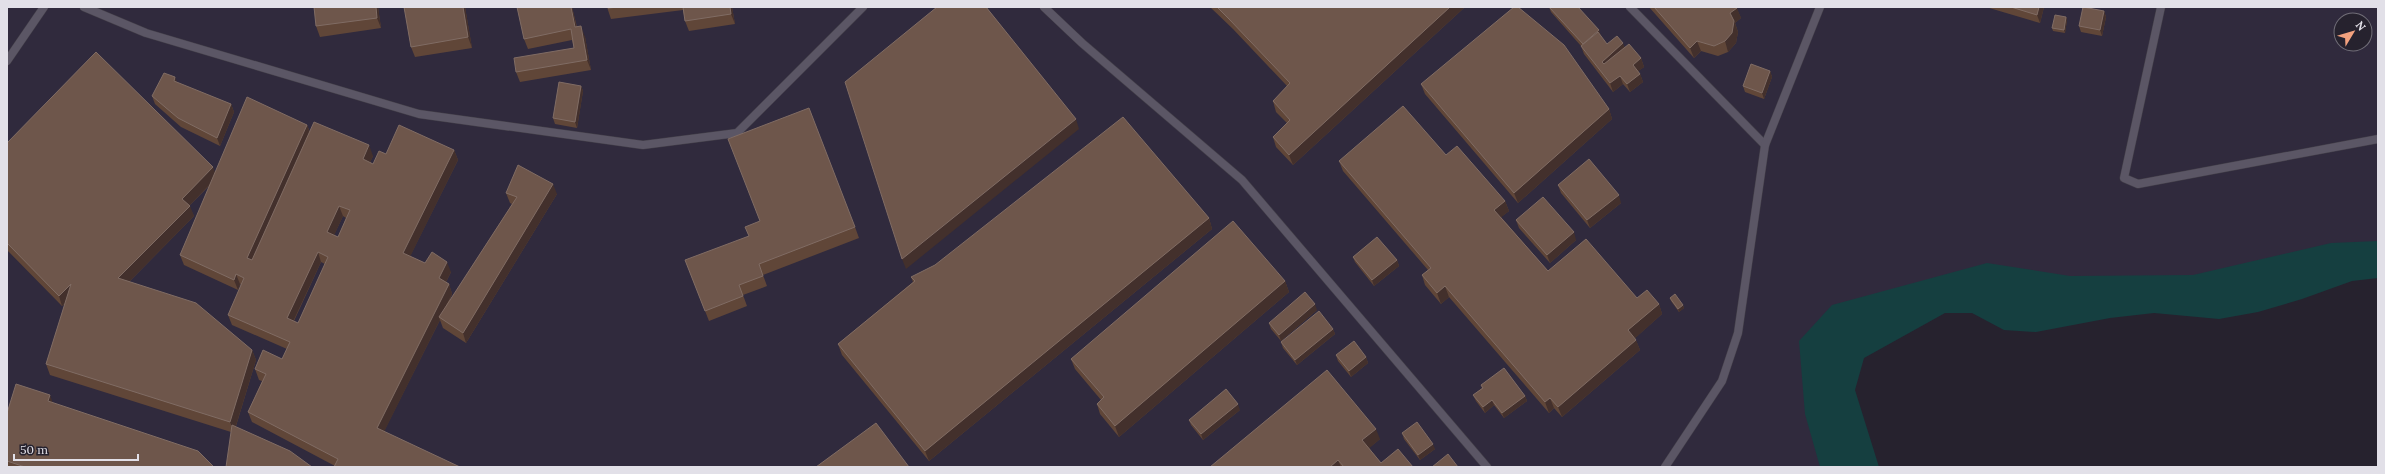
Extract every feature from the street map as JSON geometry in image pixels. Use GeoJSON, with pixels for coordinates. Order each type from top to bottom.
{"type":"FeatureCollection","features":[{"type":"Feature","properties":{"kind":"lane"},"geometry":{"type":"LineString","coordinates":[[7,61],[44,7]]}},
{"type":"Feature","properties":{"kind":"lane"},"geometry":{"type":"LineString","coordinates":[[84,7],[146,33],[420,114],[643,145],[737,133],[863,7]]}},
{"type":"Feature","properties":{"kind":"lane"},"geometry":{"type":"LineString","coordinates":[[1044,7],[1082,43],[1242,180],[1487,467]]}},
{"type":"Feature","properties":{"kind":"lane"},"geometry":{"type":"LineString","coordinates":[[1630,7],[1765,144]]}},
{"type":"Feature","properties":{"kind":"lane"},"geometry":{"type":"LineString","coordinates":[[1665,467],[1722,381],[1738,334],[1765,144],[1820,7]]}},
{"type":"Feature","properties":{"kind":"lane"},"geometry":{"type":"LineString","coordinates":[[2161,7],[2124,178],[2138,184],[2378,139]]}},
{"type":"Feature","properties":{"kind":"shaded area"},"geometry":{"type":"Polygon","coordinates":[[[7,7],[2378,7],[2378,264],[1928,295],[1823,337],[1826,467],[7,467],[7,7]]]}},
{"type":"Feature","properties":{"kind":"shaded area"},"geometry":{"type":"Polygon","coordinates":[[[2378,241],[2378,278],[2352,281],[2302,299],[2258,312],[2219,319],[2154,313],[2110,318],[2036,332],[2004,330],[1972,313],[1945,313],[1864,358],[1855,390],[1879,467],[1820,467],[1805,414],[1799,341],[1832,305],[1987,263],[2070,276],[2193,275],[2331,243],[2378,241]]]}},
{"type":"Feature","properties":{"kind":"building"},"geometry":{"type":"Polygon","coordinates":[[[314,7],[376,7],[377,18],[316,26],[314,7]]]}},
{"type":"Feature","properties":{"kind":"building"},"geometry":{"type":"Polygon","coordinates":[[[404,7],[463,7],[468,37],[411,47],[404,7]]]}},
{"type":"Feature","properties":{"kind":"building"},"geometry":{"type":"Polygon","coordinates":[[[517,7],[571,7],[575,27],[581,26],[587,60],[516,72],[514,58],[574,48],[571,29],[524,39],[517,7]]]}},
{"type":"Feature","properties":{"kind":"building"},"geometry":{"type":"Polygon","coordinates":[[[683,7],[730,7],[731,14],[685,21],[683,7]]]}},
{"type":"Feature","properties":{"kind":"building"},"geometry":{"type":"Polygon","coordinates":[[[937,7],[986,7],[1076,119],[902,259],[845,82],[937,7]]]}},
{"type":"Feature","properties":{"kind":"building"},"geometry":{"type":"Polygon","coordinates":[[[1217,7],[1450,7],[1289,155],[1273,137],[1290,120],[1273,101],[1290,83],[1217,7]]]}},
{"type":"Feature","properties":{"kind":"building"},"geometry":{"type":"Polygon","coordinates":[[[1514,7],[1518,7],[1564,45],[1609,109],[1514,193],[1421,84],[1514,7]]]}},
{"type":"Feature","properties":{"kind":"building"},"geometry":{"type":"Polygon","coordinates":[[[1549,7],[1578,7],[1599,30],[1583,44],[1549,7]]]}},
{"type":"Feature","properties":{"kind":"building"},"geometry":{"type":"Polygon","coordinates":[[[1654,7],[1737,8],[1730,13],[1734,21],[1732,33],[1725,41],[1714,46],[1697,41],[1690,48],[1654,7]]]}},
{"type":"Feature","properties":{"kind":"building"},"geometry":{"type":"Polygon","coordinates":[[[2011,7],[2039,7],[2037,15],[2011,7]]]}},
{"type":"Feature","properties":{"kind":"building"},"geometry":{"type":"Polygon","coordinates":[[[2083,7],[2104,11],[2100,30],[2079,26],[2083,7]]]}},
{"type":"Feature","properties":{"kind":"building"},"geometry":{"type":"Polygon","coordinates":[[[2055,15],[2066,17],[2064,30],[2052,28],[2055,15]]]}},
{"type":"Feature","properties":{"kind":"building"},"geometry":{"type":"Polygon","coordinates":[[[1598,32],[1607,44],[1617,36],[1623,43],[1602,62],[1604,64],[1629,44],[1641,58],[1633,65],[1640,74],[1627,84],[1620,76],[1610,83],[1581,46],[1598,32]]]}},
{"type":"Feature","properties":{"kind":"building"},"geometry":{"type":"Polygon","coordinates":[[[96,52],[213,167],[182,199],[190,206],[118,278],[196,303],[252,350],[230,422],[46,364],[71,284],[59,296],[7,243],[7,143],[96,52]]]}},
{"type":"Feature","properties":{"kind":"building"},"geometry":{"type":"Polygon","coordinates":[[[1751,64],[1770,71],[1762,93],[1743,86],[1751,64]]]}},
{"type":"Feature","properties":{"kind":"building"},"geometry":{"type":"Polygon","coordinates":[[[164,73],[175,77],[174,81],[231,104],[217,138],[178,118],[152,96],[164,73]]]}},
{"type":"Feature","properties":{"kind":"building"},"geometry":{"type":"Polygon","coordinates":[[[559,82],[581,86],[575,122],[553,118],[559,82]]]}},
{"type":"Feature","properties":{"kind":"building"},"geometry":{"type":"Polygon","coordinates":[[[247,97],[307,125],[247,258],[252,260],[314,122],[369,145],[363,159],[373,164],[379,151],[386,154],[399,125],[454,150],[403,253],[425,263],[432,252],[447,262],[439,278],[449,284],[377,428],[460,467],[334,467],[338,459],[248,412],[266,374],[255,369],[263,350],[282,359],[290,342],[228,315],[244,278],[236,274],[234,280],[180,255],[247,97]],[[339,206],[327,232],[338,237],[350,210],[339,206]],[[318,252],[287,318],[298,323],[328,257],[318,252]]]}},
{"type":"Feature","properties":{"kind":"building"},"geometry":{"type":"Polygon","coordinates":[[[1403,106],[1446,155],[1457,146],[1505,201],[1494,210],[1548,271],[1586,239],[1637,298],[1647,290],[1659,304],[1628,330],[1636,340],[1558,407],[1550,398],[1545,402],[1445,286],[1437,293],[1422,275],[1431,268],[1339,161],[1403,106]]]}},
{"type":"Feature","properties":{"kind":"building"},"geometry":{"type":"Polygon","coordinates":[[[809,108],[855,227],[759,264],[763,276],[739,285],[743,296],[705,311],[685,260],[749,236],[745,227],[760,221],[728,139],[809,108]]]}},
{"type":"Feature","properties":{"kind":"building"},"geometry":{"type":"Polygon","coordinates":[[[1123,117],[1209,218],[925,451],[838,344],[915,281],[911,277],[935,265],[1123,117]]]}},
{"type":"Feature","properties":{"kind":"building"},"geometry":{"type":"Polygon","coordinates":[[[1589,159],[1619,195],[1587,220],[1558,185],[1589,159]]]}},
{"type":"Feature","properties":{"kind":"building"},"geometry":{"type":"Polygon","coordinates":[[[518,165],[553,184],[463,333],[439,317],[517,197],[506,193],[518,165]]]}},
{"type":"Feature","properties":{"kind":"building"},"geometry":{"type":"Polygon","coordinates":[[[1543,197],[1574,232],[1547,255],[1516,220],[1543,197]]]}},
{"type":"Feature","properties":{"kind":"building"},"geometry":{"type":"Polygon","coordinates":[[[1233,221],[1285,281],[1115,426],[1097,404],[1104,397],[1071,359],[1233,221]]]}},
{"type":"Feature","properties":{"kind":"building"},"geometry":{"type":"Polygon","coordinates":[[[1377,237],[1397,260],[1372,280],[1353,257],[1377,237]]]}},
{"type":"Feature","properties":{"kind":"building"},"geometry":{"type":"Polygon","coordinates":[[[1305,292],[1315,304],[1279,335],[1269,323],[1305,292]]]}},
{"type":"Feature","properties":{"kind":"building"},"geometry":{"type":"Polygon","coordinates":[[[1675,294],[1683,305],[1678,309],[1670,298],[1675,294]]]}},
{"type":"Feature","properties":{"kind":"building"},"geometry":{"type":"Polygon","coordinates":[[[1319,311],[1333,329],[1295,360],[1281,342],[1319,311]]]}},
{"type":"Feature","properties":{"kind":"building"},"geometry":{"type":"Polygon","coordinates":[[[1354,341],[1366,357],[1349,371],[1336,355],[1354,341]]]}},
{"type":"Feature","properties":{"kind":"building"},"geometry":{"type":"Polygon","coordinates":[[[1504,368],[1525,396],[1502,413],[1492,400],[1483,407],[1473,395],[1483,388],[1481,385],[1504,368]]]}},
{"type":"Feature","properties":{"kind":"building"},"geometry":{"type":"Polygon","coordinates":[[[1327,370],[1376,429],[1362,440],[1381,463],[1398,449],[1413,467],[1344,467],[1338,460],[1330,467],[1210,467],[1327,370]]]}},
{"type":"Feature","properties":{"kind":"building"},"geometry":{"type":"Polygon","coordinates":[[[16,384],[50,395],[48,401],[198,451],[214,467],[25,467],[7,461],[7,413],[16,384]]]}},
{"type":"Feature","properties":{"kind":"building"},"geometry":{"type":"Polygon","coordinates":[[[1226,389],[1238,404],[1201,434],[1189,420],[1226,389]]]}},
{"type":"Feature","properties":{"kind":"building"},"geometry":{"type":"Polygon","coordinates":[[[1417,422],[1433,444],[1418,455],[1402,433],[1417,422]]]}},
{"type":"Feature","properties":{"kind":"building"},"geometry":{"type":"Polygon","coordinates":[[[876,423],[909,467],[816,467],[876,423]]]}},
{"type":"Feature","properties":{"kind":"building"},"geometry":{"type":"Polygon","coordinates":[[[232,425],[290,451],[312,467],[226,467],[232,425]]]}},
{"type":"Feature","properties":{"kind":"building"},"geometry":{"type":"Polygon","coordinates":[[[1448,454],[1458,467],[1432,467],[1448,454]]]}}]}
